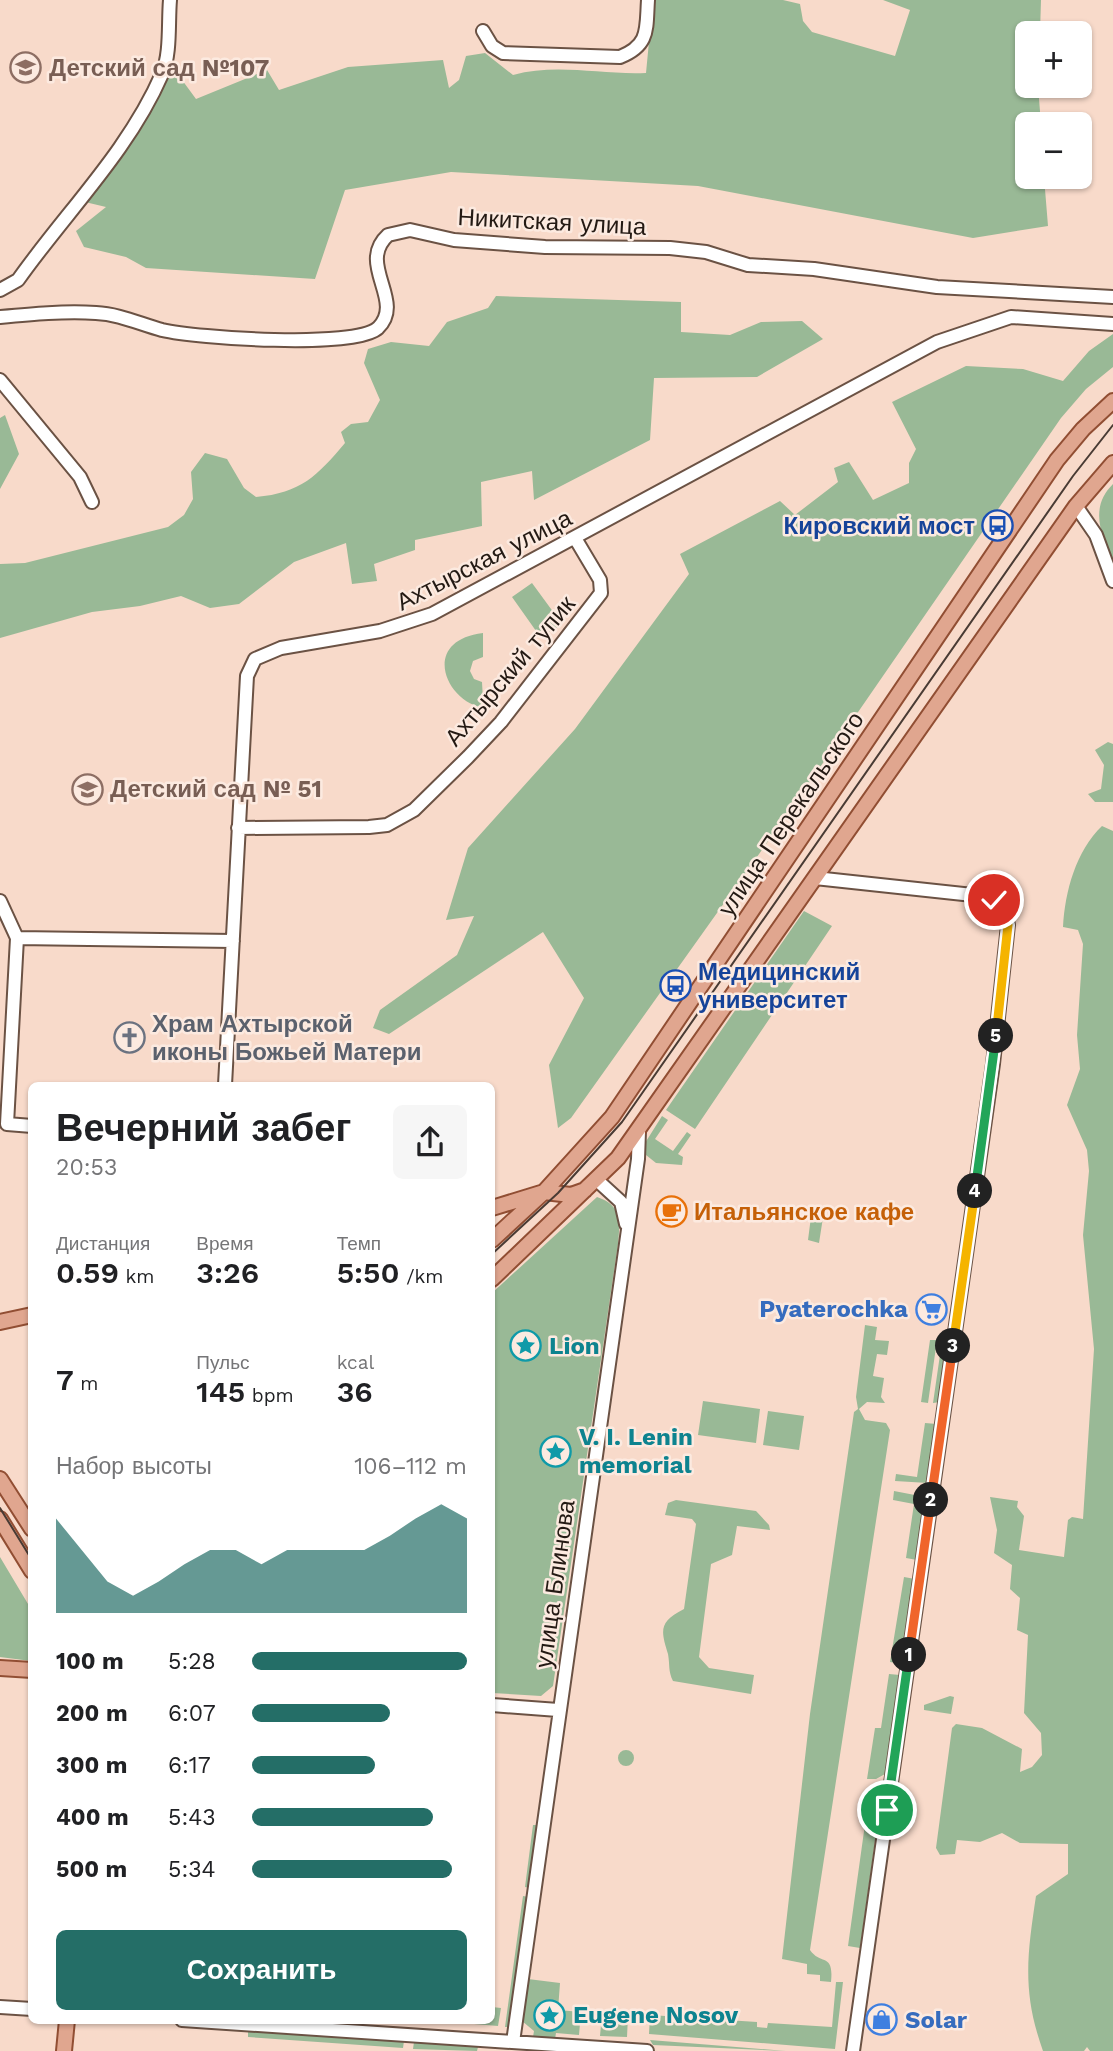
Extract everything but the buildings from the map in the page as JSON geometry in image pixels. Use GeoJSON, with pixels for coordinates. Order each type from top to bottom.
{"type":"FeatureCollection","features":[{"type":"Feature","properties":{"kind":"main road","name":"улица Перекальского"},"geometry":{"type":"LineString","coordinates":[[495,1237],[544,1192],[612,1117],[1058,460],[1083,429],[1113,401]]}},
{"type":"Feature","properties":{"kind":"main road"},"geometry":{"type":"LineString","coordinates":[[495,1276],[597,1181],[639,1131],[1076,506],[1113,463]]}},
{"type":"Feature","properties":{"kind":"main road"},"geometry":{"type":"LineString","coordinates":[[495,1207],[544,1192],[571,1195],[597,1181]]}},
{"type":"Feature","properties":{"kind":"main road"},"geometry":{"type":"LineString","coordinates":[[0,1322],[28,1316]]}},
{"type":"Feature","properties":{"kind":"main road"},"geometry":{"type":"LineString","coordinates":[[0,1479],[28,1524]]}},
{"type":"Feature","properties":{"kind":"main road"},"geometry":{"type":"LineString","coordinates":[[0,1519],[28,1564]]}},
{"type":"Feature","properties":{"kind":"main road"},"geometry":{"type":"LineString","coordinates":[[0,1668],[28,1670]]}},
{"type":"Feature","properties":{"kind":"main road"},"geometry":{"type":"LineString","coordinates":[[64,2051],[67,2024]]}},
{"type":"Feature","properties":{"kind":"street"},"geometry":{"type":"LineString","coordinates":[[0,290],[18,280],[106,170],[135,121],[163,72],[170,0]]}},
{"type":"Feature","properties":{"kind":"street"},"geometry":{"type":"LineString","coordinates":[[483,31],[492,46],[503,53],[620,57],[635,51],[645,39],[648,0]]}},
{"type":"Feature","properties":{"kind":"street","name":"Никитская улица"},"geometry":{"type":"LineString","coordinates":[[0,317],[40,313],[98,313],[164,330],[234,339],[350,338],[376,330],[383,322],[385,292],[375,262],[376,251],[388,235],[410,230],[454,240],[545,247],[670,248],[706,252],[748,265],[814,269],[937,287],[1113,298]]}},
{"type":"Feature","properties":{"kind":"street","name":"Ахтырская улица"},"geometry":{"type":"LineString","coordinates":[[225,1082],[247,676],[255,659],[281,648],[404,625],[432,614],[937,342],[1011,317],[1113,324]]}},
{"type":"Feature","properties":{"kind":"street"},"geometry":{"type":"LineString","coordinates":[[0,380],[80,477],[92,502]]}},
{"type":"Feature","properties":{"kind":"street"},"geometry":{"type":"LineString","coordinates":[[1076,506],[1096,536],[1113,581]]}},
{"type":"Feature","properties":{"kind":"street","name":"Ахтырский тупик"},"geometry":{"type":"LineString","coordinates":[[238,828],[369,827],[387,825],[414,810],[501,722],[601,593],[600,580],[575,538]]}},
{"type":"Feature","properties":{"kind":"street"},"geometry":{"type":"LineString","coordinates":[[815,878],[982,896],[1003,907],[1008,925],[993,1063],[853,2051]]}},
{"type":"Feature","properties":{"kind":"street"},"geometry":{"type":"LineString","coordinates":[[0,901],[17,938],[7,1124],[28,1126]]}},
{"type":"Feature","properties":{"kind":"street"},"geometry":{"type":"LineString","coordinates":[[17,938],[233,941]]}},
{"type":"Feature","properties":{"kind":"street","name":"улица Блинова"},"geometry":{"type":"LineString","coordinates":[[513,2042],[638,1159],[639,1131]]}},
{"type":"Feature","properties":{"kind":"street"},"geometry":{"type":"LineString","coordinates":[[597,1181],[621,1202],[627,1231]]}},
{"type":"Feature","properties":{"kind":"street"},"geometry":{"type":"LineString","coordinates":[[495,1705],[558,1710]]}},
{"type":"Feature","properties":{"kind":"street"},"geometry":{"type":"LineString","coordinates":[[0,2007],[28,2009]]}},
{"type":"Feature","properties":{"kind":"street"},"geometry":{"type":"LineString","coordinates":[[242,2024],[646,2051]]}},
{"type":"Feature","properties":{"kind":"green space"},"geometry":{"type":"Polygon","coordinates":[[[653,0],[783,0],[800,4],[803,21],[812,32],[895,56],[910,10],[883,0],[1041,0],[1040,21],[1015,21],[1015,98],[1039,98],[1040,112],[1015,112],[1015,189],[1045,189],[1048,226],[973,238],[698,186],[451,172],[345,190],[315,279],[146,268],[126,257],[84,247],[76,231],[106,207],[85,202],[174,69],[196,99],[267,70],[279,90],[348,67],[443,60],[449,88],[459,80],[466,56],[485,53],[513,75],[546,70],[646,73],[653,0]]]}},
{"type":"Feature","properties":{"kind":"green space"},"geometry":{"type":"Polygon","coordinates":[[[496,296],[681,302],[681,332],[730,335],[761,322],[802,321],[823,339],[757,377],[654,378],[650,440],[534,500],[532,471],[481,482],[482,526],[415,540],[415,550],[374,564],[377,581],[352,584],[346,543],[294,562],[239,604],[210,608],[181,596],[140,606],[92,612],[0,638],[0,564],[25,563],[168,527],[184,515],[193,499],[191,472],[205,453],[227,459],[244,488],[256,497],[297,487],[326,465],[345,443],[341,432],[351,424],[368,422],[380,400],[364,363],[368,349],[391,342],[429,346],[447,322],[488,308],[496,296]]]}},
{"type":"Feature","properties":{"kind":"green space"},"geometry":{"type":"Polygon","coordinates":[[[1113,334],[1113,367],[1086,389],[1061,418],[796,802],[571,1118],[558,1128],[549,1065],[584,998],[543,932],[389,1034],[373,1028],[380,1010],[457,955],[474,916],[446,920],[468,848],[575,729],[689,574],[680,554],[780,501],[795,515],[838,482],[834,468],[849,462],[873,500],[909,483],[909,463],[916,449],[892,402],[966,366],[1023,369],[1063,381],[1089,351],[1113,334]]]}},
{"type":"Feature","properties":{"kind":"green space"},"geometry":{"type":"Polygon","coordinates":[[[5,415],[19,454],[0,489],[0,418],[5,415]]]}},
{"type":"Feature","properties":{"kind":"green space"},"geometry":{"type":"Polygon","coordinates":[[[1113,484],[1113,562],[1101,531],[1099,512],[1101,502],[1113,484]]]}},
{"type":"Feature","properties":{"kind":"green space"},"geometry":{"type":"Polygon","coordinates":[[[532,583],[562,624],[541,638],[512,597],[532,583]]]}},
{"type":"Feature","properties":{"kind":"green space"},"geometry":{"type":"Polygon","coordinates":[[[483,633],[483,657],[473,661],[470,671],[474,679],[482,682],[483,700],[489,702],[486,708],[472,704],[460,696],[451,685],[445,659],[451,648],[463,638],[483,633]]]}},
{"type":"Feature","properties":{"kind":"green space"},"geometry":{"type":"Polygon","coordinates":[[[1108,742],[1113,744],[1113,802],[1095,802],[1088,794],[1101,789],[1104,765],[1095,750],[1108,742]]]}},
{"type":"Feature","properties":{"kind":"green space"},"geometry":{"type":"Polygon","coordinates":[[[1102,826],[1113,831],[1113,2051],[1090,2051],[1087,2047],[1084,2051],[1043,2051],[1029,1992],[1030,1937],[1036,1896],[1068,1874],[1068,1844],[1020,1843],[1002,1833],[980,1842],[957,1840],[955,1854],[940,1855],[936,1848],[952,1728],[956,1724],[982,1728],[1022,1749],[1020,1772],[1032,1767],[1042,1755],[1041,1733],[1024,1713],[1028,1635],[1017,1630],[1020,1598],[1010,1589],[1012,1565],[994,1553],[997,1530],[990,1497],[1018,1501],[1017,1507],[1024,1516],[1019,1550],[1064,1557],[1068,1520],[1072,1517],[1083,1519],[1094,1349],[1083,1235],[1089,1171],[1087,1150],[1067,1105],[1080,1069],[1077,1035],[1083,944],[1078,930],[1063,927],[1069,886],[1079,859],[1102,826]]]}},
{"type":"Feature","properties":{"kind":"green space"},"geometry":{"type":"Polygon","coordinates":[[[804,911],[832,926],[695,1129],[666,1110],[804,911]]]}},
{"type":"Feature","properties":{"kind":"green space"},"geometry":{"type":"Polygon","coordinates":[[[662,1116],[668,1120],[655,1139],[673,1151],[687,1132],[691,1135],[678,1154],[683,1157],[682,1165],[656,1163],[646,1155],[645,1143],[662,1116]]]}},
{"type":"Feature","properties":{"kind":"green space"},"geometry":{"type":"Polygon","coordinates":[[[597,1197],[605,1200],[615,1210],[619,1222],[618,1244],[553,1686],[541,1696],[495,1693],[495,1290],[597,1197]]]}},
{"type":"Feature","properties":{"kind":"green space"},"geometry":{"type":"Polygon","coordinates":[[[812,1209],[824,1211],[819,1243],[808,1240],[812,1209]]]}},
{"type":"Feature","properties":{"kind":"green space"},"geometry":{"type":"Polygon","coordinates":[[[865,1325],[877,1327],[875,1340],[889,1341],[887,1355],[877,1354],[873,1376],[884,1378],[881,1397],[885,1403],[867,1402],[859,1409],[865,1420],[886,1423],[890,1430],[810,1950],[829,1963],[831,1982],[820,1981],[820,1975],[807,1974],[807,1964],[782,1959],[810,1714],[854,1412],[858,1409],[856,1397],[865,1325]]]}},
{"type":"Feature","properties":{"kind":"green space"},"geometry":{"type":"Polygon","coordinates":[[[930,1340],[937,1340],[928,1403],[921,1402],[930,1340]]]}},
{"type":"Feature","properties":{"kind":"green space"},"geometry":{"type":"Polygon","coordinates":[[[942,1341],[949,1342],[940,1402],[933,1403],[942,1341]]]}},
{"type":"Feature","properties":{"kind":"green space"},"geometry":{"type":"Polygon","coordinates":[[[703,1401],[760,1409],[756,1443],[698,1435],[703,1401]]]}},
{"type":"Feature","properties":{"kind":"green space"},"geometry":{"type":"Polygon","coordinates":[[[768,1411],[804,1416],[799,1450],[763,1445],[768,1411]]]}},
{"type":"Feature","properties":{"kind":"green space"},"geometry":{"type":"Polygon","coordinates":[[[925,1423],[937,1424],[928,1483],[895,1481],[896,1474],[917,1477],[925,1423]]]}},
{"type":"Feature","properties":{"kind":"green space"},"geometry":{"type":"Polygon","coordinates":[[[894,1491],[920,1496],[926,1500],[917,1560],[906,1558],[914,1504],[893,1500],[894,1491]]]}},
{"type":"Feature","properties":{"kind":"green space"},"geometry":{"type":"Polygon","coordinates":[[[676,1500],[756,1511],[769,1525],[770,1530],[737,1526],[732,1555],[711,1564],[699,1657],[709,1668],[754,1675],[751,1694],[673,1681],[671,1677],[663,1633],[670,1618],[684,1609],[696,1524],[692,1519],[665,1515],[668,1503],[676,1500]]]}},
{"type":"Feature","properties":{"kind":"green space"},"geometry":{"type":"Polygon","coordinates":[[[0,1557],[28,1604],[28,1661],[0,1657],[0,1557]]]}},
{"type":"Feature","properties":{"kind":"green space"},"geometry":{"type":"Polygon","coordinates":[[[904,1577],[915,1579],[901,1664],[890,1662],[904,1577]]]}},
{"type":"Feature","properties":{"kind":"green space"},"geometry":{"type":"Polygon","coordinates":[[[889,1674],[900,1675],[885,1774],[876,1779],[867,1779],[875,1728],[881,1728],[889,1674]]]}},
{"type":"Feature","properties":{"kind":"green space"},"geometry":{"type":"Polygon","coordinates":[[[954,1697],[951,1714],[924,1710],[924,1705],[954,1697]]]}},
{"type":"Feature","properties":{"kind":"green space"},"geometry":{"type":"Polygon","coordinates":[[[626,1750],[634,1758],[626,1766],[618,1758],[626,1750]]]}},
{"type":"Feature","properties":{"kind":"green space"},"geometry":{"type":"Polygon","coordinates":[[[866,1817],[878,1819],[860,1948],[848,1946],[866,1817]]]}},
{"type":"Feature","properties":{"kind":"green space"},"geometry":{"type":"Polygon","coordinates":[[[533,1825],[538,1825],[530,1888],[525,1887],[533,1825]]]}},
{"type":"Feature","properties":{"kind":"green space"},"geometry":{"type":"Polygon","coordinates":[[[523,1896],[529,1897],[511,2027],[505,2027],[523,1896]]]}},
{"type":"Feature","properties":{"kind":"green space"},"geometry":{"type":"Polygon","coordinates":[[[528,1979],[560,1983],[558,2010],[581,2012],[579,2035],[556,2033],[555,2039],[533,2037],[534,2031],[522,2021],[528,1979]]]}},
{"type":"Feature","properties":{"kind":"green space"},"geometry":{"type":"Polygon","coordinates":[[[836,1982],[843,1982],[835,2049],[649,2034],[650,2015],[757,2022],[757,2027],[767,2028],[768,2023],[832,2027],[836,1982]]]}},
{"type":"Feature","properties":{"kind":"green space"},"geometry":{"type":"Polygon","coordinates":[[[495,2007],[501,2008],[498,2026],[474,2024],[495,2024],[495,2007]]]}},
{"type":"Feature","properties":{"kind":"green space"},"geometry":{"type":"Polygon","coordinates":[[[602,2014],[628,2016],[627,2037],[600,2036],[602,2014]]]}},
{"type":"Feature","properties":{"kind":"green space"},"geometry":{"type":"Polygon","coordinates":[[[248,2030],[404,2041],[403,2048],[248,2037],[248,2030]]]}},
{"type":"Feature","properties":{"kind":"green space"},"geometry":{"type":"Polygon","coordinates":[[[650,2040],[786,2051],[653,2045],[650,2040]]]}},
{"type":"Feature","properties":{"kind":"green space"},"geometry":{"type":"Polygon","coordinates":[[[414,2042],[478,2047],[477,2051],[413,2049],[414,2042]]]}},
{"type":"Feature","properties":{"kind":"tram line"},"geometry":{"type":"LineString","coordinates":[[495,1251],[558,1193],[622,1122],[1073,476],[1113,425]]}},
{"type":"Feature","properties":{"kind":"tram line"},"geometry":{"type":"LineString","coordinates":[[0,1508],[28,1554]]}},
{"type":"Feature","properties":{"kind":"place","name":"Детский сад №107"},"geometry":{"type":"Point","coordinates":[26,68]}},
{"type":"Feature","properties":{"kind":"place","name":"Кировский мост"},"geometry":{"type":"Point","coordinates":[998,526]}},
{"type":"Feature","properties":{"kind":"place","name":"Детский сад № 51"},"geometry":{"type":"Point","coordinates":[87,789]}},
{"type":"Feature","properties":{"kind":"place","name":"Медицинский университет"},"geometry":{"type":"Point","coordinates":[675,986]}},
{"type":"Feature","properties":{"kind":"place","name":"Храм Ахтырской иконы Божьей Матери"},"geometry":{"type":"Point","coordinates":[129,1038]}},
{"type":"Feature","properties":{"kind":"place","name":"Итальянское кафе"},"geometry":{"type":"Point","coordinates":[671,1212]}},
{"type":"Feature","properties":{"kind":"place","name":"Pyaterochka"},"geometry":{"type":"Point","coordinates":[931,1309]}},
{"type":"Feature","properties":{"kind":"place","name":"Lion"},"geometry":{"type":"Point","coordinates":[526,1346]}},
{"type":"Feature","properties":{"kind":"place","name":"V. I. Lenin memorial"},"geometry":{"type":"Point","coordinates":[556,1451]}},
{"type":"Feature","properties":{"kind":"place","name":"Eugene Nosov"},"geometry":{"type":"Point","coordinates":[550,2015]}},
{"type":"Feature","properties":{"kind":"place","name":"Solar"},"geometry":{"type":"Point","coordinates":[882,2020]}},
{"type":"Feature","properties":{"kind":"route"},"geometry":{"type":"LineString","coordinates":[[887,1810],[993,1063],[1008,925],[1003,907],[994,900]]}}]}
